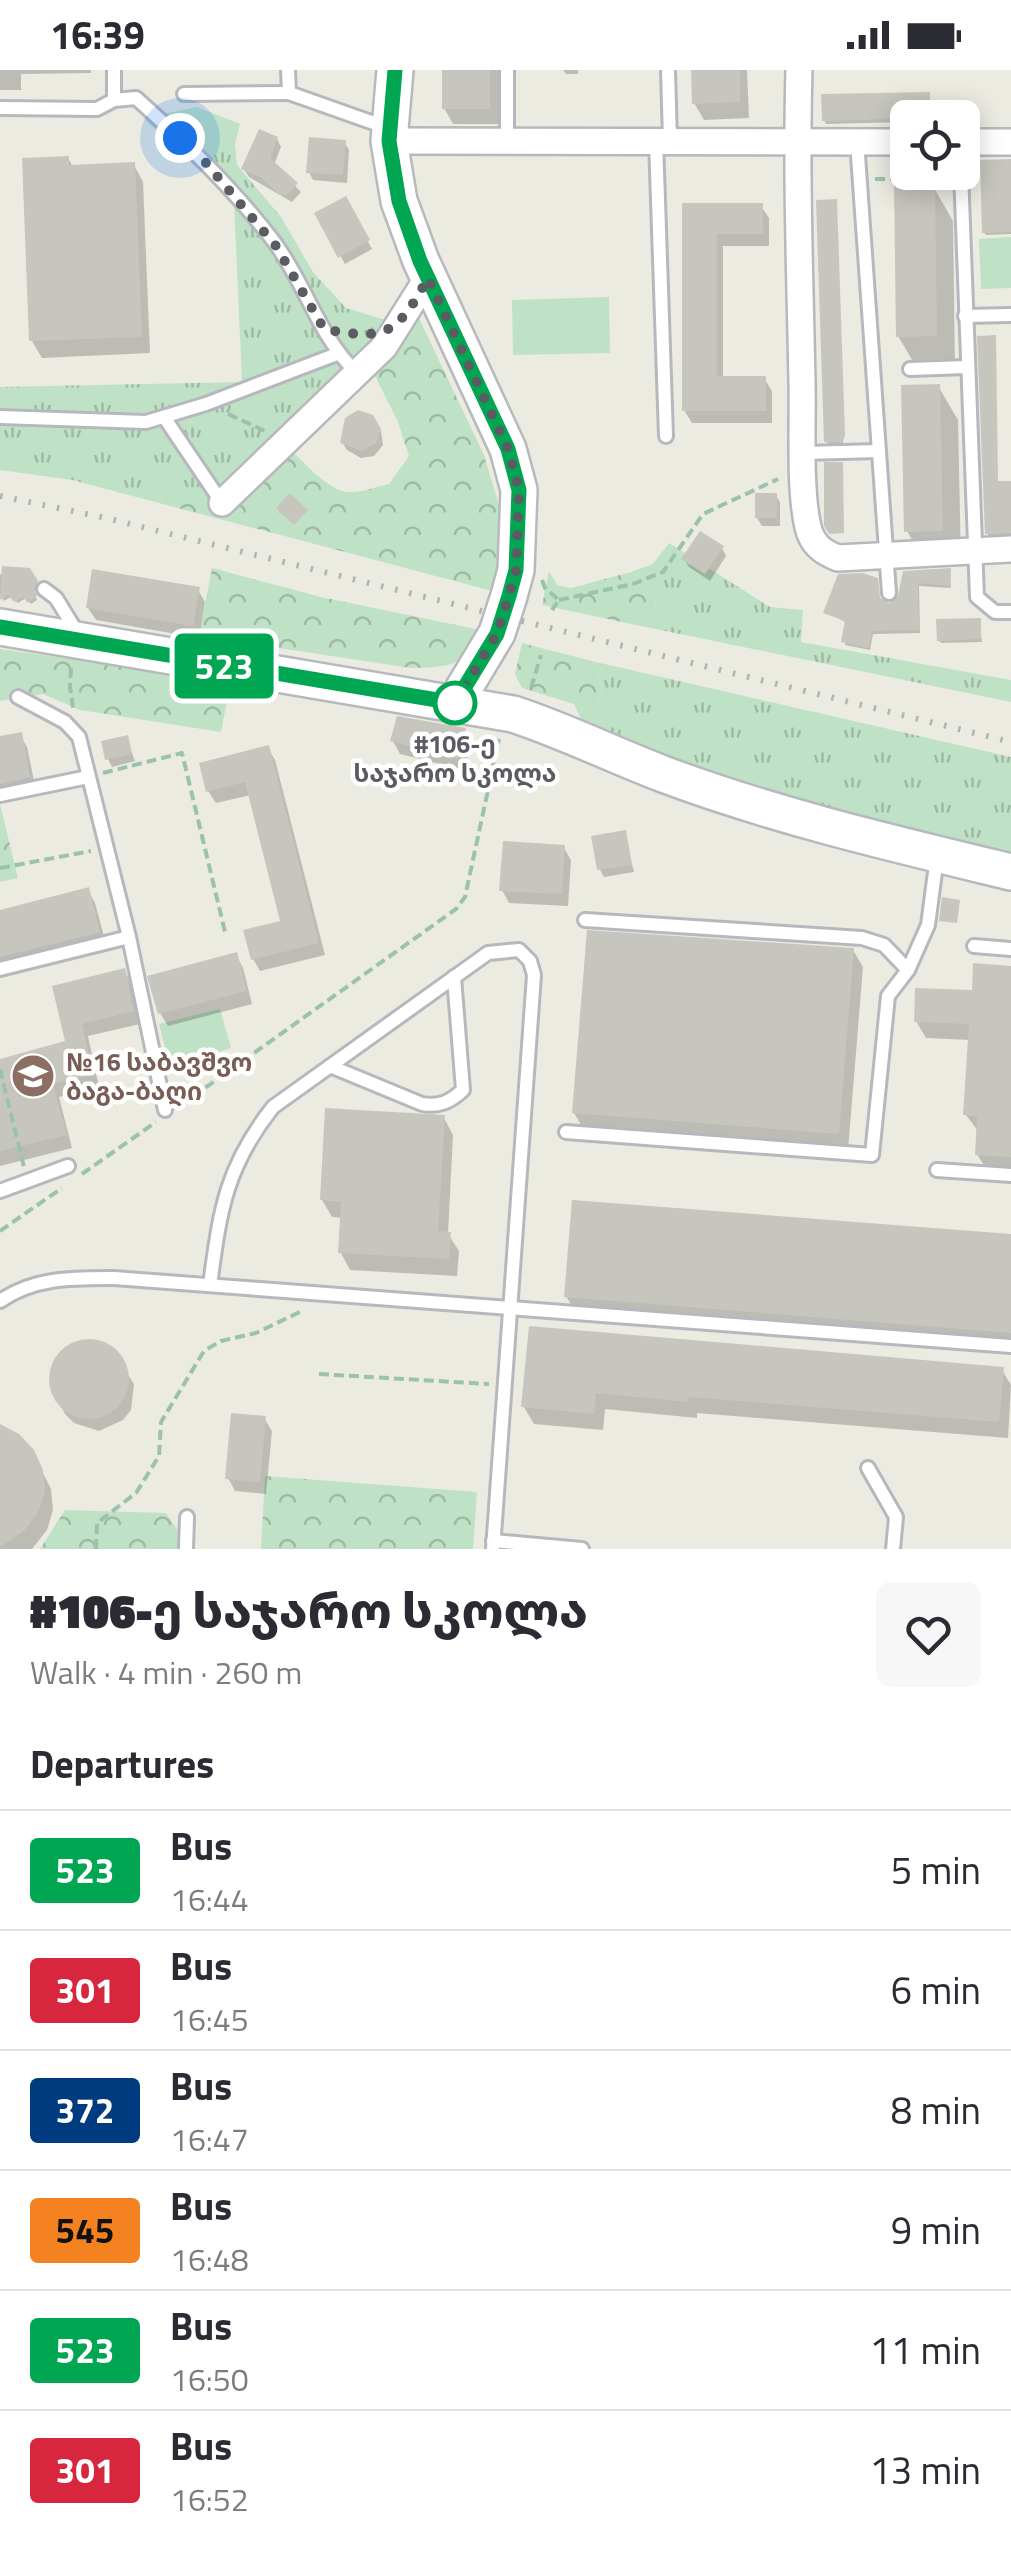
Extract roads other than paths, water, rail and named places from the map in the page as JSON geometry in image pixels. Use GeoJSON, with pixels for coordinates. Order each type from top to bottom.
{"type":"FeatureCollection","features":[{"type":"Feature","properties":{"kind":"main road"},"geometry":{"type":"LineString","coordinates":[[395,70],[390,135],[399,201],[428,278],[508,449],[519,490],[516,570],[509,596],[497,634],[455,703]]}},
{"type":"Feature","properties":{"kind":"main road"},"geometry":{"type":"LineString","coordinates":[[0,627],[513,714],[664,774],[838,828],[1011,872]]}},
{"type":"Feature","properties":{"kind":"street"},"geometry":{"type":"LineString","coordinates":[[799,70],[804,460],[807,524],[812,540],[825,553],[838,558],[1011,549]]}},
{"type":"Feature","properties":{"kind":"street"},"geometry":{"type":"LineString","coordinates":[[390,135],[507,141],[890,142]]}},
{"type":"Feature","properties":{"kind":"street"},"geometry":{"type":"LineString","coordinates":[[980,142],[1011,142]]}},
{"type":"Feature","properties":{"kind":"street"},"geometry":{"type":"LineString","coordinates":[[222,504],[384,347],[428,278]]}},
{"type":"Feature","properties":{"kind":"lane"},"geometry":{"type":"LineString","coordinates":[[114,70],[114,100]]}},
{"type":"Feature","properties":{"kind":"lane"},"geometry":{"type":"LineString","coordinates":[[288,70],[289,92]]}},
{"type":"Feature","properties":{"kind":"lane"},"geometry":{"type":"LineString","coordinates":[[507,141],[508,70]]}},
{"type":"Feature","properties":{"kind":"lane"},"geometry":{"type":"LineString","coordinates":[[666,436],[663,141],[668,70]]}},
{"type":"Feature","properties":{"kind":"lane"},"geometry":{"type":"LineString","coordinates":[[184,94],[289,92],[390,135]]}},
{"type":"Feature","properties":{"kind":"lane"},"geometry":{"type":"LineString","coordinates":[[0,108],[97,109],[114,100],[136,98],[201,157],[276,246],[338,354],[357,373]]}},
{"type":"Feature","properties":{"kind":"lane"},"geometry":{"type":"LineString","coordinates":[[857,141],[889,593]]}},
{"type":"Feature","properties":{"kind":"lane"},"geometry":{"type":"LineString","coordinates":[[962,190],[976,597],[995,612],[1011,612]]}},
{"type":"Feature","properties":{"kind":"lane"},"geometry":{"type":"LineString","coordinates":[[966,316],[1011,315]]}},
{"type":"Feature","properties":{"kind":"lane"},"geometry":{"type":"LineString","coordinates":[[0,416],[146,422],[206,404],[338,354]]}},
{"type":"Feature","properties":{"kind":"lane"},"geometry":{"type":"LineString","coordinates":[[910,369],[967,367]]}},
{"type":"Feature","properties":{"kind":"lane"},"geometry":{"type":"LineString","coordinates":[[164,416],[222,504]]}},
{"type":"Feature","properties":{"kind":"lane"},"geometry":{"type":"LineString","coordinates":[[804,460],[879,451]]}},
{"type":"Feature","properties":{"kind":"lane"},"geometry":{"type":"LineString","coordinates":[[44,589],[56,598],[78,640]]}},
{"type":"Feature","properties":{"kind":"lane"},"geometry":{"type":"LineString","coordinates":[[18,697],[65,722],[79,737],[129,936],[166,1114]]}},
{"type":"Feature","properties":{"kind":"lane"},"geometry":{"type":"LineString","coordinates":[[0,795],[88,777]]}},
{"type":"Feature","properties":{"kind":"lane"},"geometry":{"type":"LineString","coordinates":[[566,1132],[872,1155],[888,996],[908,970],[928,925],[937,854]]}},
{"type":"Feature","properties":{"kind":"lane"},"geometry":{"type":"LineString","coordinates":[[585,920],[862,938],[884,945],[908,970]]}},
{"type":"Feature","properties":{"kind":"lane"},"geometry":{"type":"LineString","coordinates":[[0,969],[129,936]]}},
{"type":"Feature","properties":{"kind":"lane"},"geometry":{"type":"LineString","coordinates":[[974,946],[1011,949]]}},
{"type":"Feature","properties":{"kind":"lane"},"geometry":{"type":"LineString","coordinates":[[210,1285],[222,1202],[249,1137],[273,1107],[488,953],[519,950],[530,961],[534,975],[493,1545],[582,1549]]}},
{"type":"Feature","properties":{"kind":"lane"},"geometry":{"type":"LineString","coordinates":[[330,1066],[422,1104],[435,1106],[452,1100],[463,1090],[454,977]]}},
{"type":"Feature","properties":{"kind":"lane"},"geometry":{"type":"LineString","coordinates":[[937,1170],[1011,1175]]}},
{"type":"Feature","properties":{"kind":"lane"},"geometry":{"type":"LineString","coordinates":[[0,1192],[74,1171]]}},
{"type":"Feature","properties":{"kind":"lane"},"geometry":{"type":"LineString","coordinates":[[0,1300],[16,1290],[57,1278],[114,1278],[1011,1346]]}},
{"type":"Feature","properties":{"kind":"lane"},"geometry":{"type":"LineString","coordinates":[[868,1468],[896,1517],[894,1549]]}},
{"type":"Feature","properties":{"kind":"lane"},"geometry":{"type":"LineString","coordinates":[[186,1549],[187,1517]]}},
{"type":"Feature","properties":{"kind":"railway"},"geometry":{"type":"LineString","coordinates":[[0,496],[106,518],[1011,742]]}},
{"type":"Feature","properties":{"kind":"place","name":"#106-ე საჯარო სკოლა"},"geometry":{"type":"Point","coordinates":[455,703]}},
{"type":"Feature","properties":{"kind":"place","name":"№16 საბავშვო ბაგა-ბაღი"},"geometry":{"type":"Point","coordinates":[33,1076]}}]}
